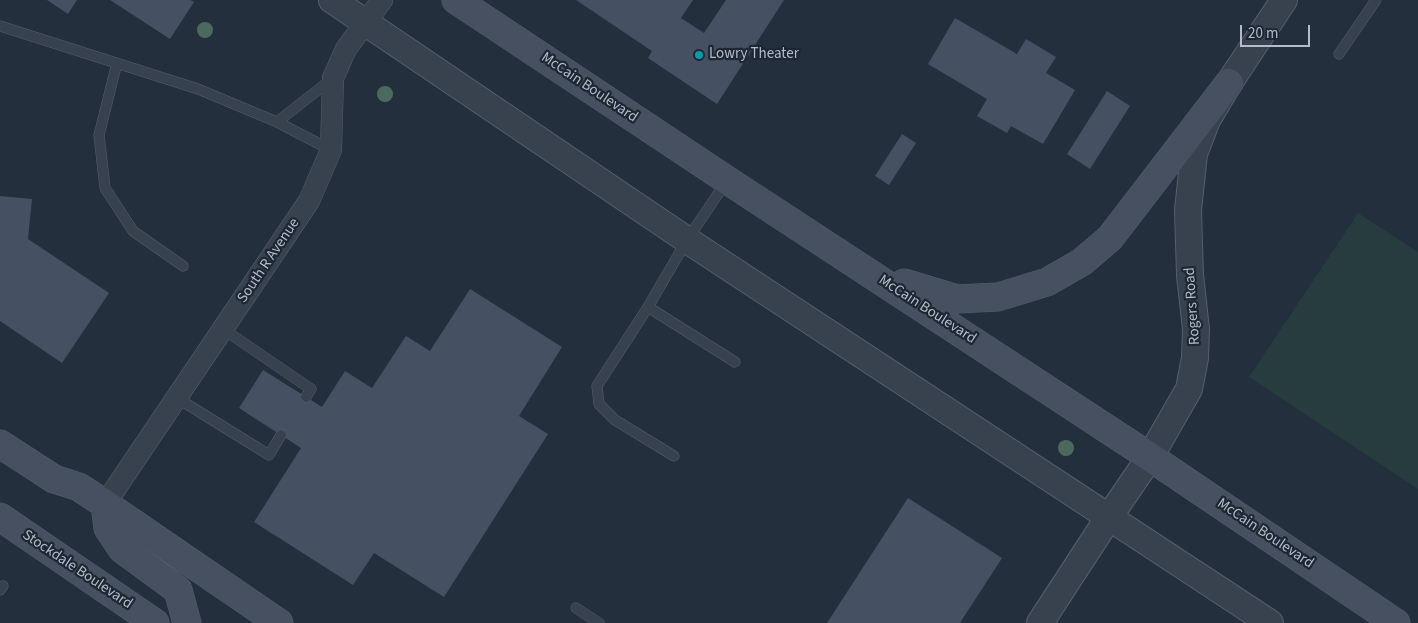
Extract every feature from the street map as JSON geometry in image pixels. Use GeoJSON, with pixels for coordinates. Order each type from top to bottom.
{"type":"FeatureCollection","features":[{"type":"Feature","properties":{"kind":"main road","name":"McCain Boulevard"},"geometry":{"type":"LineString","coordinates":[[456,0],[1150,457],[1396,623]]}},
{"type":"Feature","properties":{"kind":"main road"},"geometry":{"type":"LineString","coordinates":[[850,259],[897,281],[957,299],[998,297],[1047,282],[1082,262],[1110,238],[1229,82]]}},
{"type":"Feature","properties":{"kind":"main road"},"geometry":{"type":"LineString","coordinates":[[0,444],[54,480],[79,487],[106,504],[280,623]]}},
{"type":"Feature","properties":{"kind":"main road"},"geometry":{"type":"LineString","coordinates":[[106,504],[108,528],[122,549],[178,590],[187,623]]}},
{"type":"Feature","properties":{"kind":"main road","name":"Stockdale Boulevard"},"geometry":{"type":"LineString","coordinates":[[0,517],[155,623]]}},
{"type":"Feature","properties":{"kind":"street"},"geometry":{"type":"LineString","coordinates":[[332,0],[687,240],[1270,623]]}},
{"type":"Feature","properties":{"kind":"street","name":"South R Avenue"},"geometry":{"type":"LineString","coordinates":[[106,504],[309,201],[331,150],[333,78],[346,49],[382,0]]}},
{"type":"Feature","properties":{"kind":"street","name":"Rogers Road"},"geometry":{"type":"LineString","coordinates":[[1040,623],[1150,457],[1189,389],[1195,358],[1196,329],[1190,275],[1188,210],[1194,154],[1207,120],[1229,82],[1284,0]]}},
{"type":"Feature","properties":{"kind":"lane"},"geometry":{"type":"LineString","coordinates":[[1339,54],[1376,0]]}},
{"type":"Feature","properties":{"kind":"lane"},"geometry":{"type":"LineString","coordinates":[[0,26],[198,88],[277,122],[331,150]]}},
{"type":"Feature","properties":{"kind":"lane"},"geometry":{"type":"LineString","coordinates":[[117,63],[99,135],[105,188],[133,231],[183,266]]}},
{"type":"Feature","properties":{"kind":"lane"},"geometry":{"type":"LineString","coordinates":[[277,122],[333,78]]}},
{"type":"Feature","properties":{"kind":"lane"},"geometry":{"type":"LineString","coordinates":[[674,456],[615,420],[598,404],[597,386],[648,307],[687,240],[728,180]]}},
{"type":"Feature","properties":{"kind":"lane"},"geometry":{"type":"LineString","coordinates":[[648,307],[735,362]]}},
{"type":"Feature","properties":{"kind":"lane"},"geometry":{"type":"LineString","coordinates":[[223,329],[311,389],[306,397]]}},
{"type":"Feature","properties":{"kind":"lane"},"geometry":{"type":"LineString","coordinates":[[177,398],[269,455],[281,435]]}},
{"type":"Feature","properties":{"kind":"lane"},"geometry":{"type":"LineString","coordinates":[[576,608],[599,623]]}},
{"type":"Feature","properties":{"kind":"green space"},"geometry":{"type":"Polygon","coordinates":[[[1358,213],[1418,252],[1418,489],[1249,377],[1358,213]]]}},
{"type":"Feature","properties":{"kind":"building"},"geometry":{"type":"Polygon","coordinates":[[[47,0],[77,0],[68,14],[47,0]]]}},
{"type":"Feature","properties":{"kind":"building"},"geometry":{"type":"Polygon","coordinates":[[[110,0],[190,0],[194,2],[170,39],[110,0]]]}},
{"type":"Feature","properties":{"kind":"building","name":"Lowry Theater"},"geometry":{"type":"Polygon","coordinates":[[[576,0],[693,0],[681,18],[704,33],[726,0],[784,0],[717,104],[648,58],[652,51],[576,0]]]}},
{"type":"Feature","properties":{"kind":"building"},"geometry":{"type":"Polygon","coordinates":[[[955,18],[1017,54],[1026,39],[1056,57],[1046,73],[1075,90],[1043,144],[1011,126],[1007,133],[977,116],[987,99],[928,64],[955,18]]]}},
{"type":"Feature","properties":{"kind":"building"},"geometry":{"type":"Polygon","coordinates":[[[1107,91],[1130,106],[1090,169],[1067,154],[1107,91]]]}},
{"type":"Feature","properties":{"kind":"building"},"geometry":{"type":"Polygon","coordinates":[[[902,134],[916,143],[889,185],[875,176],[902,134]]]}},
{"type":"Feature","properties":{"kind":"building"},"geometry":{"type":"Polygon","coordinates":[[[0,196],[32,199],[28,239],[109,293],[62,363],[0,321],[0,196]]]}},
{"type":"Feature","properties":{"kind":"building"},"geometry":{"type":"Polygon","coordinates":[[[470,289],[562,347],[519,416],[548,434],[444,597],[374,553],[353,585],[254,522],[301,448],[239,408],[263,370],[322,407],[345,371],[372,388],[406,336],[430,351],[470,289]]]}},
{"type":"Feature","properties":{"kind":"building"},"geometry":{"type":"Polygon","coordinates":[[[908,498],[1002,558],[960,623],[827,623],[908,498]]]}},
{"type":"Feature","properties":{"kind":"place","name":"Lowry Theater"},"geometry":{"type":"Point","coordinates":[699,55]}}]}
